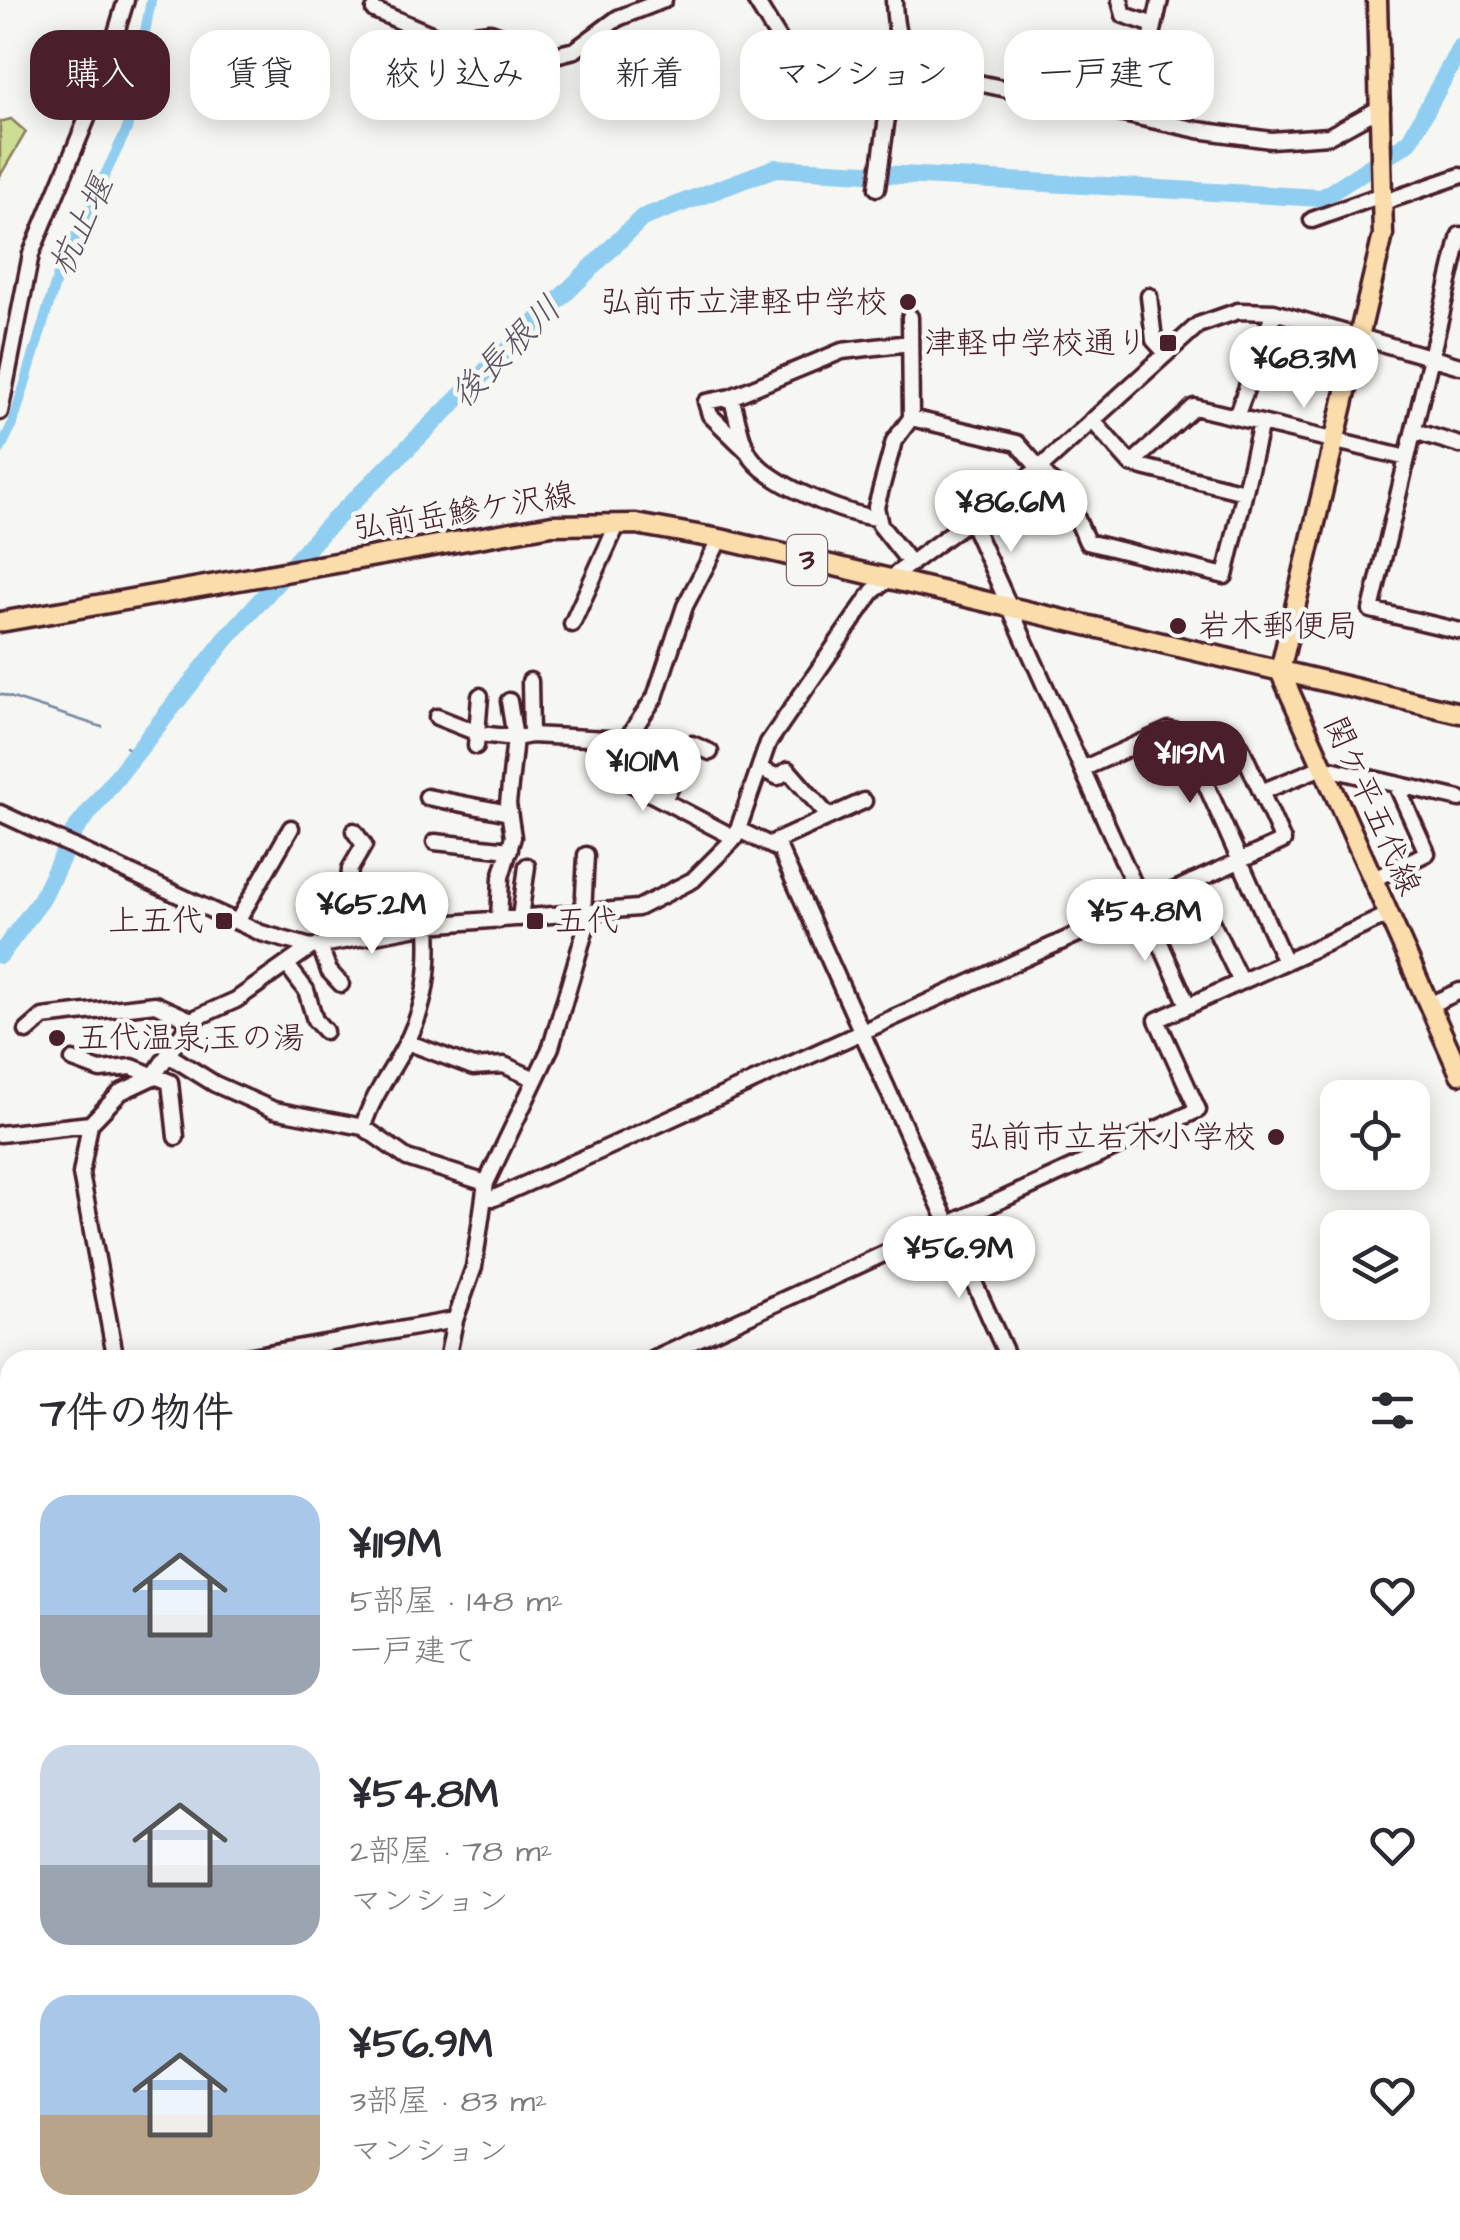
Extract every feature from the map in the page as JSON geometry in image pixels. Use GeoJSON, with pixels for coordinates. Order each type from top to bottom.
{"type":"FeatureCollection","features":[{"type":"Feature","properties":{"kind":"main road"},"geometry":{"type":"LineString","coordinates":[[1280,671],[1337,441],[1382,234],[1377,0]]}},
{"type":"Feature","properties":{"kind":"main road","name":"弘前岳鰺ケ沢線"},"geometry":{"type":"LineString","coordinates":[[0,622],[527,528],[618,522],[720,540],[1460,713]]}},
{"type":"Feature","properties":{"kind":"main road","name":"関ケ平五代線"},"geometry":{"type":"LineString","coordinates":[[1280,671],[1460,1074]]}},
{"type":"Feature","properties":{"kind":"street"},"geometry":{"type":"LineString","coordinates":[[0,412],[30,254],[98,92],[126,0]]}},
{"type":"Feature","properties":{"kind":"street"},"geometry":{"type":"LineString","coordinates":[[374,10],[440,38],[490,32],[556,55],[575,50],[618,18],[664,0]]}},
{"type":"Feature","properties":{"kind":"street"},"geometry":{"type":"LineString","coordinates":[[894,0],[897,30]]}},
{"type":"Feature","properties":{"kind":"street"},"geometry":{"type":"LineString","coordinates":[[1120,0],[1124,15],[1154,25]]}},
{"type":"Feature","properties":{"kind":"street"},"geometry":{"type":"LineString","coordinates":[[1153,30],[1160,0]]}},
{"type":"Feature","properties":{"kind":"street"},"geometry":{"type":"LineString","coordinates":[[760,1],[775,30]]}},
{"type":"Feature","properties":{"kind":"street"},"geometry":{"type":"LineString","coordinates":[[1152,120],[1198,130],[1314,140],[1382,107]]}},
{"type":"Feature","properties":{"kind":"street"},"geometry":{"type":"LineString","coordinates":[[877,188],[887,120]]}},
{"type":"Feature","properties":{"kind":"street"},"geometry":{"type":"LineString","coordinates":[[1312,220],[1384,193],[1460,177]]}},
{"type":"Feature","properties":{"kind":"street"},"geometry":{"type":"LineString","coordinates":[[1460,235],[1371,610],[1460,632]]}},
{"type":"Feature","properties":{"kind":"street"},"geometry":{"type":"LineString","coordinates":[[1149,296],[1154,340],[1165,352]]}},
{"type":"Feature","properties":{"kind":"street"},"geometry":{"type":"LineString","coordinates":[[1236,417],[1274,312]]}},
{"type":"Feature","properties":{"kind":"street"},"geometry":{"type":"LineString","coordinates":[[114,1350],[81,1174],[90,1124],[120,1092],[153,1077],[191,1020],[236,1000],[316,947],[428,924],[638,908],[680,889],[737,834],[768,744],[860,607],[888,579],[1040,468],[1198,324],[1224,313],[1274,312],[1460,366]]}},
{"type":"Feature","properties":{"kind":"street"},"geometry":{"type":"LineString","coordinates":[[877,518],[894,442],[910,418],[910,317]]}},
{"type":"Feature","properties":{"kind":"street"},"geometry":{"type":"LineString","coordinates":[[910,343],[842,351],[804,370],[732,397],[706,402],[710,415],[757,463],[806,496],[877,518],[911,564]]}},
{"type":"Feature","properties":{"kind":"street"},"geometry":{"type":"LineString","coordinates":[[732,397],[748,451]]}},
{"type":"Feature","properties":{"kind":"street"},"geometry":{"type":"LineString","coordinates":[[1130,464],[1190,408],[1408,458]]}},
{"type":"Feature","properties":{"kind":"street"},"geometry":{"type":"LineString","coordinates":[[910,418],[1017,443],[1070,503],[1087,542],[1225,576],[1261,423]]}},
{"type":"Feature","properties":{"kind":"street"},"geometry":{"type":"LineString","coordinates":[[1092,420],[1130,464],[1244,492]]}},
{"type":"Feature","properties":{"kind":"street"},"geometry":{"type":"LineString","coordinates":[[1414,431],[1460,445]]}},
{"type":"Feature","properties":{"kind":"street"},"geometry":{"type":"LineString","coordinates":[[972,521],[1188,1006]]}},
{"type":"Feature","properties":{"kind":"street"},"geometry":{"type":"LineString","coordinates":[[572,624],[618,522]]}},
{"type":"Feature","properties":{"kind":"street"},"geometry":{"type":"LineString","coordinates":[[720,540],[685,606],[655,696],[626,740],[626,772],[632,784],[737,834],[772,843],[864,801]]}},
{"type":"Feature","properties":{"kind":"street"},"geometry":{"type":"LineString","coordinates":[[530,681],[531,735]]}},
{"type":"Feature","properties":{"kind":"street"},"geometry":{"type":"LineString","coordinates":[[478,740],[480,696]]}},
{"type":"Feature","properties":{"kind":"street"},"geometry":{"type":"LineString","coordinates":[[499,920],[500,877],[510,850],[515,738],[509,701]]}},
{"type":"Feature","properties":{"kind":"street"},"geometry":{"type":"LineString","coordinates":[[437,718],[478,740],[531,735],[626,740]]}},
{"type":"Feature","properties":{"kind":"street"},"geometry":{"type":"LineString","coordinates":[[170,1056],[215,1084],[274,1110],[363,1127],[406,1158],[485,1190],[494,1198],[1283,840],[1241,747],[1169,730],[1082,770]]}},
{"type":"Feature","properties":{"kind":"street"},"geometry":{"type":"LineString","coordinates":[[1183,733],[1285,962]]}},
{"type":"Feature","properties":{"kind":"street"},"geometry":{"type":"LineString","coordinates":[[664,800],[692,744],[710,752]]}},
{"type":"Feature","properties":{"kind":"street"},"geometry":{"type":"LineString","coordinates":[[1261,792],[1322,767],[1460,799]]}},
{"type":"Feature","properties":{"kind":"street"},"geometry":{"type":"LineString","coordinates":[[761,769],[778,776],[788,770],[829,817]]}},
{"type":"Feature","properties":{"kind":"street"},"geometry":{"type":"LineString","coordinates":[[1372,880],[1427,854],[1396,784]]}},
{"type":"Feature","properties":{"kind":"street"},"geometry":{"type":"LineString","coordinates":[[427,797],[509,813]]}},
{"type":"Feature","properties":{"kind":"street"},"geometry":{"type":"LineString","coordinates":[[0,813],[237,922],[316,947],[341,984]]}},
{"type":"Feature","properties":{"kind":"street"},"geometry":{"type":"LineString","coordinates":[[237,922],[292,828]]}},
{"type":"Feature","properties":{"kind":"street"},"geometry":{"type":"LineString","coordinates":[[344,940],[350,870],[364,845],[354,830]]}},
{"type":"Feature","properties":{"kind":"street"},"geometry":{"type":"LineString","coordinates":[[435,842],[510,850]]}},
{"type":"Feature","properties":{"kind":"street"},"geometry":{"type":"LineString","coordinates":[[772,843],[780,850],[1005,1350]]}},
{"type":"Feature","properties":{"kind":"street"},"geometry":{"type":"LineString","coordinates":[[450,1350],[455,1320],[474,1267],[485,1190],[550,1047],[586,914],[586,855]]}},
{"type":"Feature","properties":{"kind":"street"},"geometry":{"type":"LineString","coordinates":[[520,918],[526,866]]}},
{"type":"Feature","properties":{"kind":"street"},"geometry":{"type":"LineString","coordinates":[[1192,882],[1241,982]]}},
{"type":"Feature","properties":{"kind":"street"},"geometry":{"type":"LineString","coordinates":[[674,1350],[1198,1110],[1157,1020],[1388,916]]}},
{"type":"Feature","properties":{"kind":"street"},"geometry":{"type":"LineString","coordinates":[[363,1127],[370,1103],[407,1042],[422,1008],[428,974],[428,924]]}},
{"type":"Feature","properties":{"kind":"street"},"geometry":{"type":"LineString","coordinates":[[287,965],[306,990],[315,1020],[325,1031]]}},
{"type":"Feature","properties":{"kind":"street"},"geometry":{"type":"LineString","coordinates":[[1429,1005],[1460,991]]}},
{"type":"Feature","properties":{"kind":"street"},"geometry":{"type":"LineString","coordinates":[[27,1031],[44,1018],[156,1004],[191,1020]]}},
{"type":"Feature","properties":{"kind":"street"},"geometry":{"type":"LineString","coordinates":[[407,1042],[474,1066],[504,1065],[535,1078]]}},
{"type":"Feature","properties":{"kind":"street"},"geometry":{"type":"LineString","coordinates":[[72,1060],[100,1070],[132,1067],[170,1082],[176,1136]]}},
{"type":"Feature","properties":{"kind":"street"},"geometry":{"type":"LineString","coordinates":[[0,1134],[90,1124]]}},
{"type":"Feature","properties":{"kind":"street"},"geometry":{"type":"LineString","coordinates":[[286,1350],[455,1320]]}},
{"type":"Feature","properties":{"kind":"green space"},"geometry":{"type":"Polygon","coordinates":[[[11,119],[26,132],[0,176],[0,122],[11,119]]]}},
{"type":"Feature","properties":{"kind":"waterway","name":"杭止堰"},"geometry":{"type":"LineString","coordinates":[[0,450],[13,423],[59,271],[127,129],[151,0]]}},
{"type":"Feature","properties":{"kind":"waterway","name":"後長根川"},"geometry":{"type":"LineString","coordinates":[[0,955],[41,900],[75,830],[226,639],[322,532],[642,218],[775,168],[1322,198],[1409,142],[1460,48]]}},
{"type":"Feature","properties":{"kind":"waterway"},"geometry":{"type":"LineString","coordinates":[[0,694],[102,727]]}},
{"type":"Feature","properties":{"kind":"waterway"},"geometry":{"type":"LineString","coordinates":[[126,747],[133,751]]}},
{"type":"Feature","properties":{"kind":"place","name":"弘前市立津軽中学校"},"geometry":{"type":"Point","coordinates":[908,302]}},
{"type":"Feature","properties":{"kind":"place","name":"津軽中学校通り"},"geometry":{"type":"Point","coordinates":[1168,343]}},
{"type":"Feature","properties":{"kind":"place","name":"岩木郵便局"},"geometry":{"type":"Point","coordinates":[1178,626]}},
{"type":"Feature","properties":{"kind":"place","name":"上五代"},"geometry":{"type":"Point","coordinates":[224,921]}},
{"type":"Feature","properties":{"kind":"place","name":"五代"},"geometry":{"type":"Point","coordinates":[535,921]}},
{"type":"Feature","properties":{"kind":"place","name":"五代温泉;玉の湯"},"geometry":{"type":"Point","coordinates":[57,1038]}},
{"type":"Feature","properties":{"kind":"place","name":"弘前市立岩木小学校"},"geometry":{"type":"Point","coordinates":[1276,1137]}}]}
